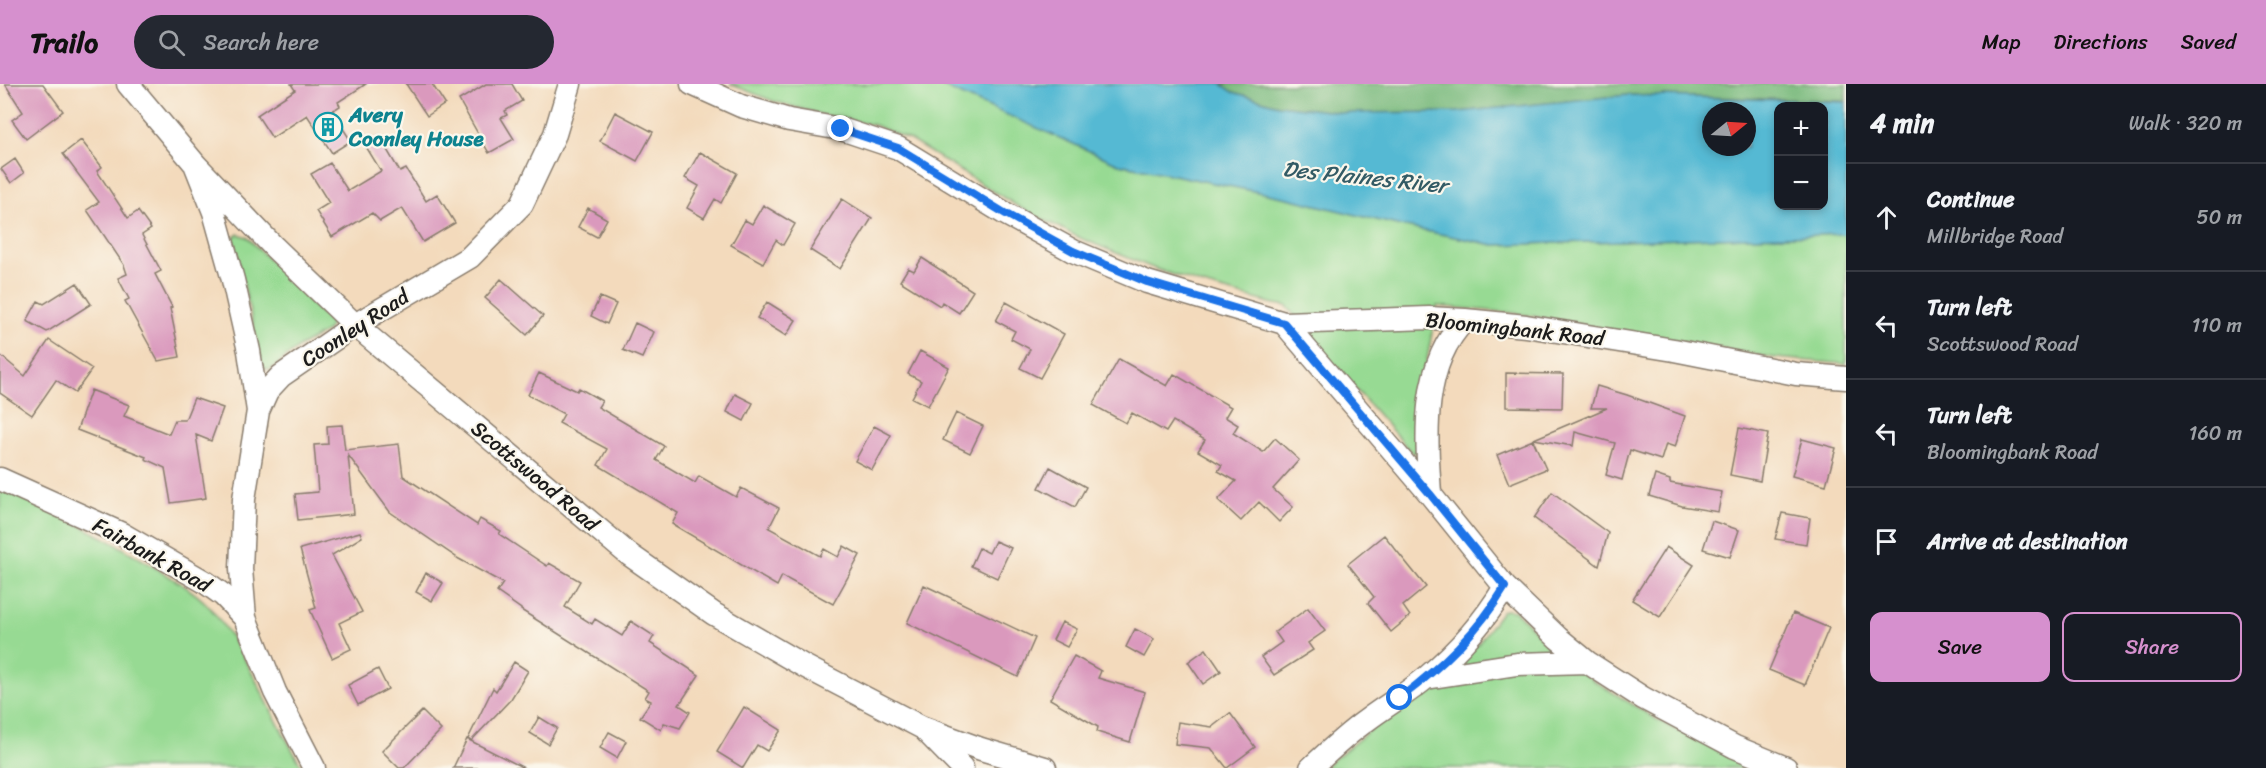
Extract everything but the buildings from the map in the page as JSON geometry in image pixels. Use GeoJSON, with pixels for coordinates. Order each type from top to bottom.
{"type":"FeatureCollection","features":[{"type":"Feature","properties":{"kind":"street","name":"Scottswood Road"},"geometry":{"type":"LineString","coordinates":[[128,84],[195,164],[274,247],[355,325],[627,553],[724,620],[804,666],[921,727],[981,749],[1045,768]]}},
{"type":"Feature","properties":{"kind":"street","name":"Coonley Road"},"geometry":{"type":"LineString","coordinates":[[245,618],[241,569],[244,500],[258,411],[267,391],[281,376],[355,325],[470,257],[522,204],[555,134],[570,84]]}},
{"type":"Feature","properties":{"kind":"street","name":"Bloomingbank Road"},"geometry":{"type":"LineString","coordinates":[[692,84],[741,106],[789,120],[841,129],[898,148],[1006,214],[1073,251],[1147,282],[1284,323],[1429,318],[1465,320],[1526,326],[1674,350],[1796,374],[1846,378]]}},
{"type":"Feature","properties":{"kind":"street","name":"Scottswood Road"},"geometry":{"type":"LineString","coordinates":[[195,164],[214,212],[233,280],[249,351],[258,411]]}},
{"type":"Feature","properties":{"kind":"street"},"geometry":{"type":"LineString","coordinates":[[1430,494],[1427,436],[1434,377],[1443,348],[1453,332],[1465,320]]}},
{"type":"Feature","properties":{"kind":"street"},"geometry":{"type":"LineString","coordinates":[[1284,323],[1430,494],[1505,587],[1531,614],[1587,662],[1643,698],[1735,747],[1786,768]]}},
{"type":"Feature","properties":{"kind":"street","name":"Fairbank Road"},"geometry":{"type":"LineString","coordinates":[[0,479],[122,534],[205,582],[223,595],[245,618],[275,692],[314,768]]}},
{"type":"Feature","properties":{"kind":"street"},"geometry":{"type":"LineString","coordinates":[[1311,768],[1332,747],[1426,678],[1474,632],[1505,587]]}},
{"type":"Feature","properties":{"kind":"street"},"geometry":{"type":"LineString","coordinates":[[1426,678],[1518,664],[1587,662]]}},
{"type":"Feature","properties":{"kind":"street","name":"Scottswood Road"},"geometry":{"type":"LineString","coordinates":[[921,727],[962,768]]}},
{"type":"Feature","properties":{"kind":"green space"},"geometry":{"type":"Polygon","coordinates":[[[730,84],[937,84],[1119,164],[1288,198],[1401,226],[1494,245],[1846,234],[1846,364],[1775,358],[1515,313],[1437,306],[1419,402],[1417,450],[1416,453],[1412,453],[1323,352],[1287,306],[1210,287],[1153,268],[1080,238],[1019,207],[910,140],[874,125],[827,116],[773,101],[730,84]]]}},
{"type":"Feature","properties":{"kind":"green space"},"geometry":{"type":"Polygon","coordinates":[[[1221,84],[1846,84],[1846,101],[1628,95],[1458,112],[1344,113],[1278,105],[1233,92],[1221,84]]]}},
{"type":"Feature","properties":{"kind":"green space"},"geometry":{"type":"Polygon","coordinates":[[[238,234],[247,237],[331,324],[327,331],[300,346],[270,370],[263,368],[233,238],[238,234]]]}},
{"type":"Feature","properties":{"kind":"green space"},"geometry":{"type":"Polygon","coordinates":[[[0,489],[103,537],[176,580],[201,599],[226,628],[303,768],[0,768],[0,489]]]}},
{"type":"Feature","properties":{"kind":"green space"},"geometry":{"type":"Polygon","coordinates":[[[1502,611],[1515,611],[1545,641],[1594,681],[1661,722],[1736,760],[1759,768],[1323,768],[1478,644],[1502,611]]]}},
{"type":"Feature","properties":{"kind":"water","name":"Des Plaines River"},"geometry":{"type":"Polygon","coordinates":[[[937,84],[1221,84],[1233,92],[1278,105],[1344,113],[1458,112],[1628,95],[1846,102],[1846,234],[1494,245],[1401,226],[1288,198],[1119,164],[937,84]]]}},
{"type":"Feature","properties":{"kind":"place","name":"Avery Coonley House"},"geometry":{"type":"Point","coordinates":[328,127]}},
{"type":"Feature","properties":{"kind":"route"},"geometry":{"type":"LineString","coordinates":[[841,129],[898,148],[1006,214],[1073,251],[1147,282],[1284,323],[1430,494],[1505,587],[1474,632],[1426,678],[1400,698]]}}]}
